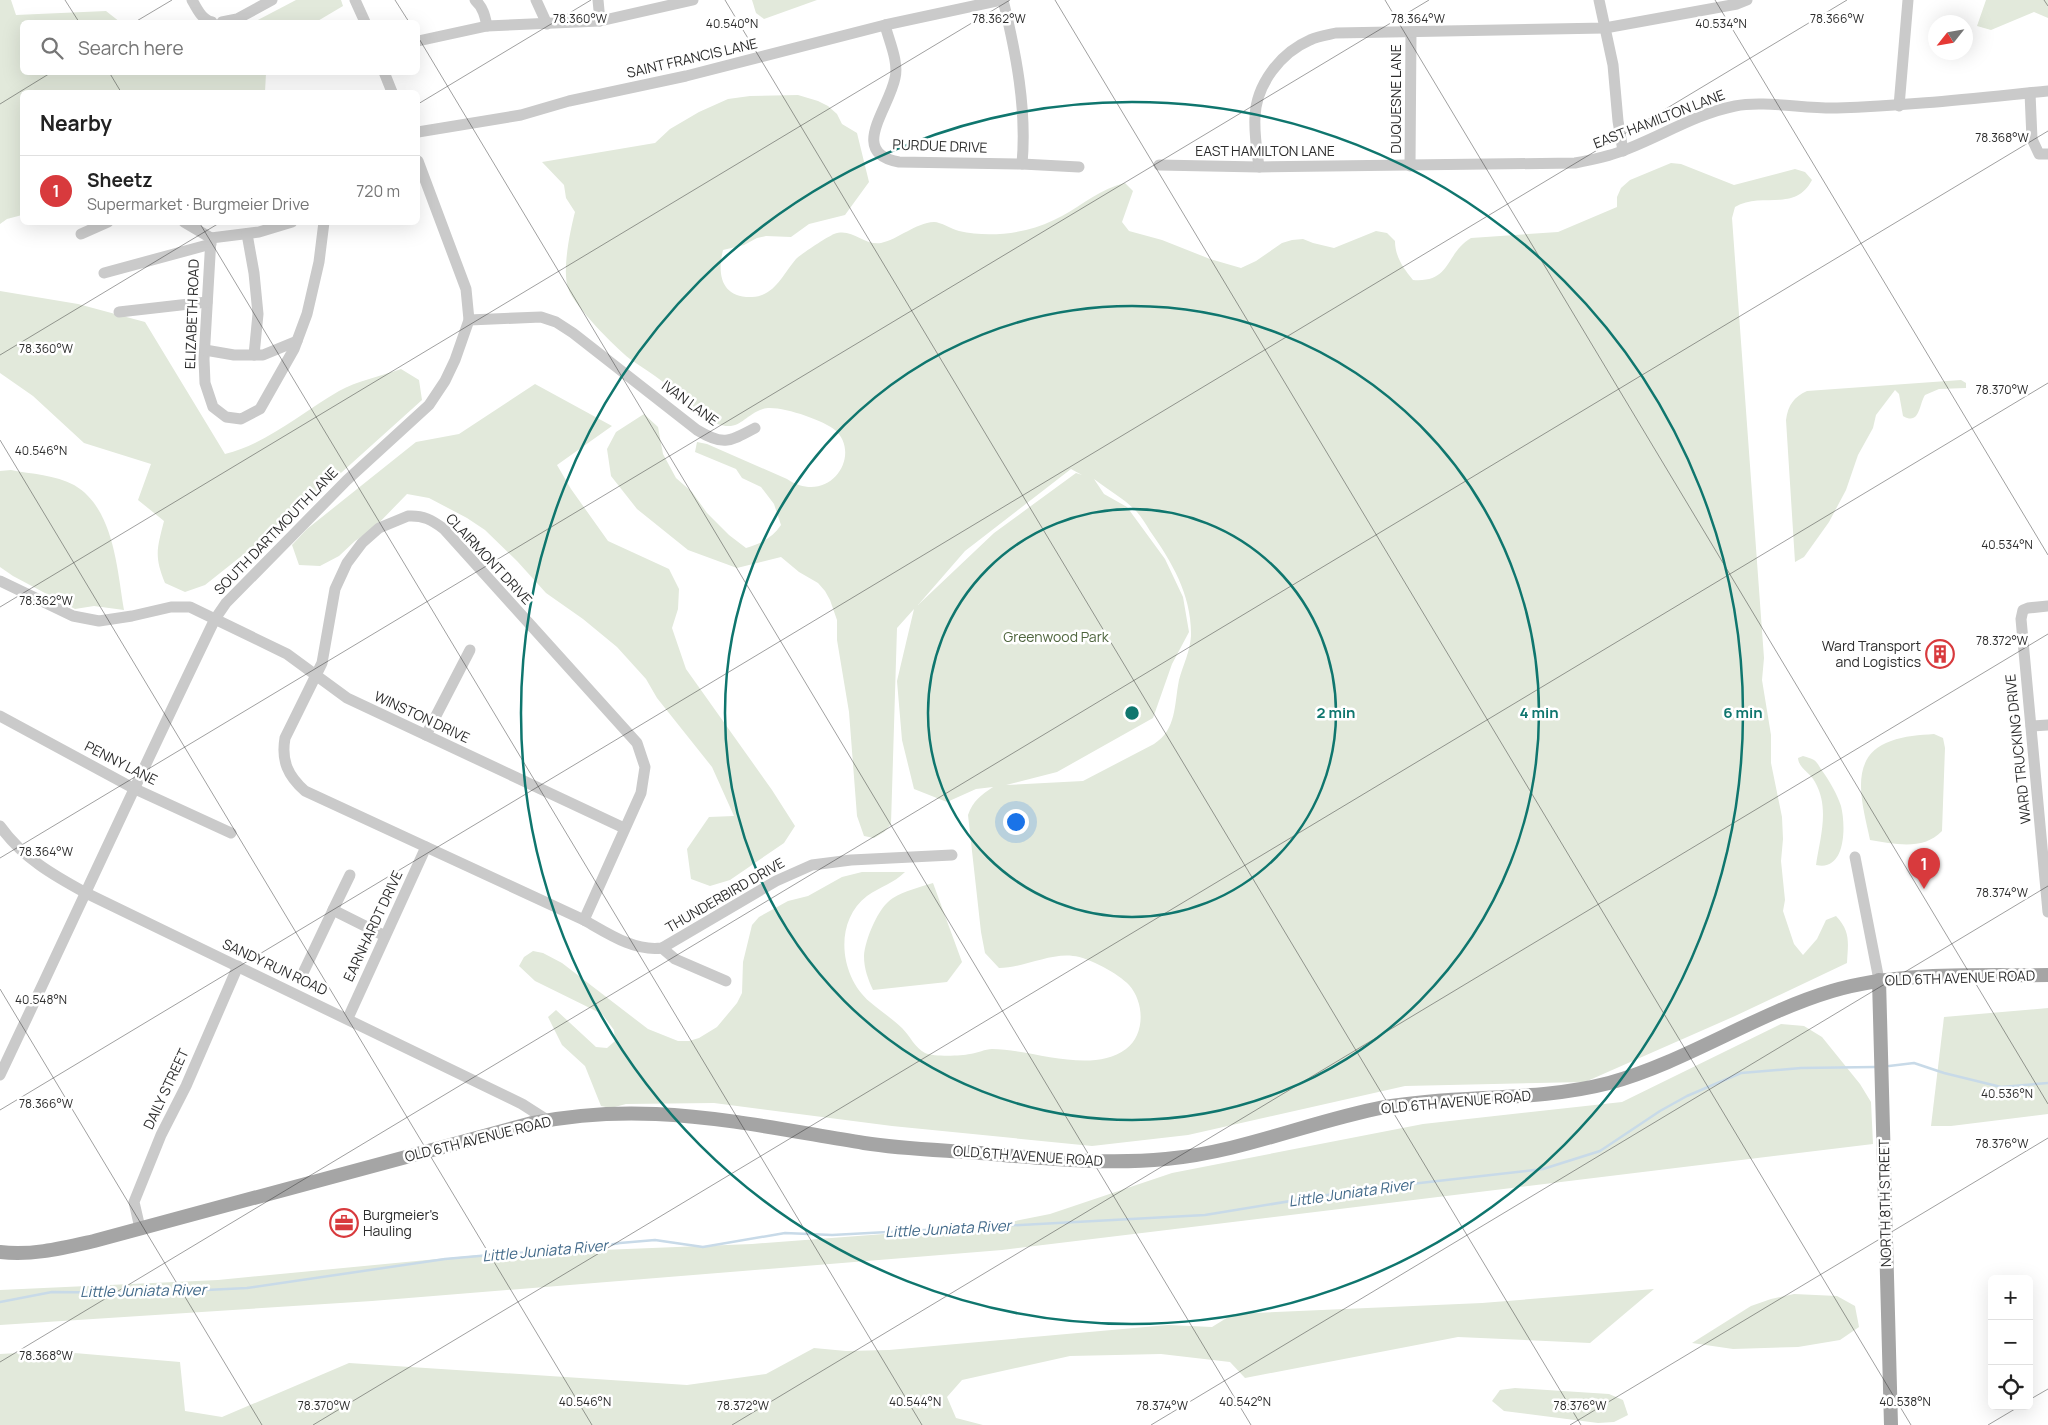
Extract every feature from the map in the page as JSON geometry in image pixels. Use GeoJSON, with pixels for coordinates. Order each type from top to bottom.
{"type":"FeatureCollection","features":[{"type":"Feature","properties":{"kind":"main road","name":"OLD 6TH AVENUE ROAD"},"geometry":{"type":"LineString","coordinates":[[0,1252],[18,1253],[50,1250],[547,1120],[603,1114],[662,1114],[744,1123],[870,1144],[912,1148],[1106,1161],[1133,1162],[1178,1158],[1249,1144],[1342,1117],[1386,1107],[1446,1100],[1563,1091],[1609,1083],[1655,1066],[1802,1001],[1837,989],[1879,980],[1973,976],[2048,976]]}},
{"type":"Feature","properties":{"kind":"main road","name":"NORTH 8TH STREET"},"geometry":{"type":"LineString","coordinates":[[1879,980],[1891,1425]]}},
{"type":"Feature","properties":{"kind":"street"},"geometry":{"type":"LineString","coordinates":[[192,0],[201,15],[207,20]]}},
{"type":"Feature","properties":{"kind":"street"},"geometry":{"type":"LineString","coordinates":[[232,20],[272,0]]}},
{"type":"Feature","properties":{"kind":"street"},"geometry":{"type":"LineString","coordinates":[[355,0],[364,20]]}},
{"type":"Feature","properties":{"kind":"street"},"geometry":{"type":"LineString","coordinates":[[475,0],[485,14],[487,26]]}},
{"type":"Feature","properties":{"kind":"street"},"geometry":{"type":"LineString","coordinates":[[536,0],[547,24]]}},
{"type":"Feature","properties":{"kind":"street"},"geometry":{"type":"LineString","coordinates":[[598,0],[600,21]]}},
{"type":"Feature","properties":{"kind":"street"},"geometry":{"type":"LineString","coordinates":[[420,41],[487,26],[600,21],[661,3],[692,0]]}},
{"type":"Feature","properties":{"kind":"street"},"geometry":{"type":"LineString","coordinates":[[1002,0],[1016,62],[1024,144],[1022,164]]}},
{"type":"Feature","properties":{"kind":"street","name":"SAINT FRANCIS LANE"},"geometry":{"type":"LineString","coordinates":[[420,132],[521,115],[569,101],[686,76],[885,25],[1002,0]]}},
{"type":"Feature","properties":{"kind":"street"},"geometry":{"type":"LineString","coordinates":[[1599,0],[1612,65],[1623,151]]}},
{"type":"Feature","properties":{"kind":"street"},"geometry":{"type":"LineString","coordinates":[[1259,167],[1255,117],[1263,85],[1285,56],[1311,39],[1336,33],[1605,28],[1737,4],[1747,0]]}},
{"type":"Feature","properties":{"kind":"street"},"geometry":{"type":"LineString","coordinates":[[1899,106],[1908,0]]}},
{"type":"Feature","properties":{"kind":"street","name":"PURDUE DRIVE"},"geometry":{"type":"LineString","coordinates":[[885,25],[896,69],[895,78],[874,133],[873,142],[875,150],[880,156],[887,160],[900,162],[1079,167]]}},
{"type":"Feature","properties":{"kind":"street","name":"DUQUESNE LANE"},"geometry":{"type":"LineString","coordinates":[[1410,166],[1411,32]]}},
{"type":"Feature","properties":{"kind":"street"},"geometry":{"type":"LineString","coordinates":[[385,75],[388,90]]}},
{"type":"Feature","properties":{"kind":"street","name":"EAST HAMILTON LANE"},"geometry":{"type":"LineString","coordinates":[[1159,165],[1259,167],[1575,163],[1623,151],[1715,110],[1737,105],[1812,108],[1899,106],[2048,91]]}},
{"type":"Feature","properties":{"kind":"street"},"geometry":{"type":"LineString","coordinates":[[2030,93],[2032,139],[2039,154],[2048,154]]}},
{"type":"Feature","properties":{"kind":"street","name":"SOUTH DARTMOUTH LANE"},"geometry":{"type":"LineString","coordinates":[[0,1075],[86,893],[133,788],[216,619],[226,603],[347,480],[429,405],[451,368],[469,320],[466,288],[420,166]]}},
{"type":"Feature","properties":{"kind":"street"},"geometry":{"type":"LineString","coordinates":[[81,234],[101,225]]}},
{"type":"Feature","properties":{"kind":"street"},"geometry":{"type":"LineString","coordinates":[[188,225],[211,241]]}},
{"type":"Feature","properties":{"kind":"street"},"geometry":{"type":"LineString","coordinates":[[104,273],[211,241],[285,225]]}},
{"type":"Feature","properties":{"kind":"street","name":"ELIZABETH ROAD"},"geometry":{"type":"LineString","coordinates":[[211,241],[205,383],[213,407],[226,417],[241,418],[260,409],[297,341],[307,314],[319,262],[324,225]]}},
{"type":"Feature","properties":{"kind":"street"},"geometry":{"type":"LineString","coordinates":[[247,234],[254,273],[258,314],[254,355]]}},
{"type":"Feature","properties":{"kind":"street"},"geometry":{"type":"LineString","coordinates":[[119,312],[207,302]]}},
{"type":"Feature","properties":{"kind":"street","name":"IVAN LANE"},"geometry":{"type":"LineString","coordinates":[[469,320],[528,316],[551,320],[573,333],[697,430],[712,439],[724,442],[732,440],[754,428]]}},
{"type":"Feature","properties":{"kind":"street"},"geometry":{"type":"LineString","coordinates":[[205,350],[234,355],[254,355],[263,354],[297,341]]}},
{"type":"Feature","properties":{"kind":"street","name":"CLAIRMONT DRIVE"},"geometry":{"type":"LineString","coordinates":[[584,920],[641,793],[645,779],[645,767],[637,743],[444,529],[431,519],[418,516],[408,516],[379,528],[362,543],[347,563],[335,589],[322,663],[285,738],[283,749],[288,772],[305,791],[584,920],[638,947],[651,950],[662,948]]}},
{"type":"Feature","properties":{"kind":"street","name":"WINSTON DRIVE"},"geometry":{"type":"LineString","coordinates":[[0,581],[73,616],[99,621],[132,616],[171,606],[190,607],[287,654],[347,698],[624,828]]}},
{"type":"Feature","properties":{"kind":"street","name":"WARD TRUCKING DRIVE"},"geometry":{"type":"LineString","coordinates":[[2048,606],[2028,608],[2023,610],[2021,616],[2048,912]]}},
{"type":"Feature","properties":{"kind":"street"},"geometry":{"type":"LineString","coordinates":[[426,735],[470,650]]}},
{"type":"Feature","properties":{"kind":"street","name":"PENNY LANE"},"geometry":{"type":"LineString","coordinates":[[0,716],[133,788],[231,833]]}},
{"type":"Feature","properties":{"kind":"street"},"geometry":{"type":"LineString","coordinates":[[2031,726],[2048,725]]}},
{"type":"Feature","properties":{"kind":"street","name":"SANDY RUN ROAD"},"geometry":{"type":"LineString","coordinates":[[0,826],[16,846],[34,863],[86,893],[348,1018],[522,1104],[547,1120]]}},
{"type":"Feature","properties":{"kind":"street","name":"EARNHARDT DRIVE"},"geometry":{"type":"LineString","coordinates":[[348,1018],[426,847]]}},
{"type":"Feature","properties":{"kind":"street","name":"THUNDERBIRD DRIVE"},"geometry":{"type":"LineString","coordinates":[[662,948],[776,881],[812,865],[851,860],[952,855]]}},
{"type":"Feature","properties":{"kind":"street"},"geometry":{"type":"LineString","coordinates":[[1855,857],[1879,980]]}},
{"type":"Feature","properties":{"kind":"street"},"geometry":{"type":"LineString","coordinates":[[304,971],[350,875]]}},
{"type":"Feature","properties":{"kind":"street"},"geometry":{"type":"LineString","coordinates":[[333,910],[385,936]]}},
{"type":"Feature","properties":{"kind":"street"},"geometry":{"type":"LineString","coordinates":[[662,948],[675,960],[726,981]]}},
{"type":"Feature","properties":{"kind":"street","name":"DAILY STREET"},"geometry":{"type":"LineString","coordinates":[[140,1228],[134,1202],[161,1135],[186,1086],[238,966]]}},
{"type":"Feature","properties":{"kind":"green space"},"geometry":{"type":"Polygon","coordinates":[[[0,0],[11,0],[16,15],[106,11],[117,20],[20,20],[20,75],[266,75],[265,90],[20,90],[20,216],[7,219],[0,224],[0,0]]]}},
{"type":"Feature","properties":{"kind":"green space"},"geometry":{"type":"Polygon","coordinates":[[[296,0],[341,0],[343,6],[319,20],[258,20],[296,0]]]}},
{"type":"Feature","properties":{"kind":"green space"},"geometry":{"type":"Polygon","coordinates":[[[752,0],[817,0],[764,19],[756,13],[752,0]]]}},
{"type":"Feature","properties":{"kind":"green space"},"geometry":{"type":"Polygon","coordinates":[[[1986,0],[2048,0],[2048,18],[2034,12],[1991,30],[1977,26],[1986,0]]]}},
{"type":"Feature","properties":{"kind":"green space","name":"Greenwood Park"},"geometry":{"type":"Polygon","coordinates":[[[798,95],[828,106],[837,114],[842,124],[857,133],[869,182],[845,215],[809,224],[791,237],[766,236],[757,238],[744,245],[723,250],[721,276],[724,283],[734,293],[752,297],[767,293],[803,253],[840,232],[869,242],[881,243],[920,225],[934,222],[959,231],[976,234],[1018,232],[1053,220],[1070,212],[1100,193],[1125,183],[1133,191],[1122,222],[1129,231],[1162,240],[1210,259],[1241,268],[1256,261],[1282,243],[1292,240],[1303,239],[1334,248],[1376,231],[1387,233],[1395,241],[1396,252],[1400,262],[1413,280],[1426,280],[1442,272],[1456,251],[1471,238],[1558,232],[1617,207],[1617,197],[1621,188],[1630,180],[1671,163],[1681,164],[1734,185],[1795,169],[1805,172],[1812,180],[1805,190],[1796,196],[1787,199],[1745,203],[1735,207],[1732,218],[1764,658],[1762,680],[1771,735],[1771,763],[1782,817],[1781,861],[1785,900],[1783,911],[1794,944],[1803,955],[1817,939],[1826,920],[1836,916],[1844,927],[1848,938],[1847,963],[1735,1016],[1585,1082],[1405,1086],[1188,1135],[1092,1146],[892,1126],[714,1103],[626,1104],[611,1108],[601,1106],[585,1066],[562,1045],[548,1017],[556,1010],[596,1047],[607,1048],[615,1041],[614,1030],[602,1014],[535,981],[519,966],[524,957],[533,951],[543,953],[562,963],[648,1029],[678,1041],[689,1041],[699,1038],[717,1027],[737,1003],[742,993],[743,962],[752,925],[759,917],[788,901],[808,896],[842,877],[862,872],[905,872],[867,896],[856,907],[849,920],[845,934],[844,949],[847,964],[852,979],[860,991],[870,1002],[895,1021],[921,1051],[941,1056],[960,1055],[992,1049],[1060,1059],[1096,1060],[1112,1056],[1126,1049],[1137,1036],[1140,1027],[1140,1009],[1134,992],[1118,976],[1095,963],[1079,957],[1064,956],[999,968],[985,953],[968,815],[978,799],[993,787],[976,789],[947,802],[914,789],[902,740],[897,681],[914,609],[897,628],[891,824],[884,832],[874,838],[864,836],[857,816],[849,712],[837,640],[837,620],[825,591],[818,583],[799,572],[781,557],[737,568],[688,550],[637,509],[611,476],[607,449],[616,432],[644,414],[658,427],[663,454],[676,478],[692,492],[707,513],[729,535],[746,548],[766,540],[781,525],[774,504],[761,487],[742,478],[736,469],[695,452],[697,442],[707,444],[802,486],[816,487],[828,482],[837,474],[843,464],[845,452],[843,440],[835,430],[800,414],[770,408],[756,412],[736,425],[723,426],[715,423],[623,353],[586,315],[568,288],[566,261],[575,212],[566,198],[564,185],[542,162],[655,143],[670,129],[699,112],[728,99],[750,96],[798,95]],[[1071,469],[965,551],[918,605],[994,533],[1076,473],[1082,475],[1071,469]],[[1094,479],[1104,494],[1127,507],[1165,559],[1183,597],[1189,632],[1172,664],[1153,718],[1057,772],[1006,785],[1083,781],[1154,744],[1171,724],[1179,680],[1188,653],[1191,636],[1188,607],[1184,593],[1173,567],[1139,514],[1094,479]]]}},
{"type":"Feature","properties":{"kind":"green space"},"geometry":{"type":"Polygon","coordinates":[[[0,291],[78,304],[145,322],[225,454],[256,443],[346,387],[401,369],[419,380],[422,400],[302,508],[205,585],[185,592],[165,583],[158,559],[164,521],[138,500],[151,464],[84,443],[33,396],[0,373],[0,291]]]}},
{"type":"Feature","properties":{"kind":"green space"},"geometry":{"type":"Polygon","coordinates":[[[1961,380],[1966,383],[1966,388],[1939,389],[1925,395],[1918,413],[1913,418],[1903,416],[1899,394],[1895,390],[1876,415],[1873,428],[1858,455],[1846,490],[1829,522],[1804,557],[1795,562],[1786,420],[1788,410],[1795,399],[1807,391],[1961,380]]]}},
{"type":"Feature","properties":{"kind":"green space"},"geometry":{"type":"Polygon","coordinates":[[[535,384],[612,426],[557,465],[571,489],[608,541],[669,569],[679,589],[678,609],[672,628],[686,669],[772,790],[795,826],[784,843],[730,880],[710,886],[691,879],[687,849],[709,817],[734,816],[712,767],[657,698],[646,679],[617,647],[583,619],[546,593],[485,530],[429,498],[407,494],[373,529],[355,541],[339,556],[320,566],[299,565],[292,545],[307,529],[416,442],[459,434],[535,384]]]}},
{"type":"Feature","properties":{"kind":"green space"},"geometry":{"type":"Polygon","coordinates":[[[11,470],[43,475],[74,485],[87,495],[98,508],[106,524],[116,558],[124,610],[94,606],[75,609],[13,576],[0,567],[0,471],[11,470]]]}},
{"type":"Feature","properties":{"kind":"green space"},"geometry":{"type":"Polygon","coordinates":[[[1934,734],[1943,738],[1945,748],[1942,831],[1934,837],[1917,844],[1899,844],[1870,840],[1864,812],[1861,783],[1863,770],[1868,758],[1877,748],[1891,741],[1934,734]]]}},
{"type":"Feature","properties":{"kind":"green space"},"geometry":{"type":"Polygon","coordinates":[[[1803,756],[1813,759],[1818,764],[1833,788],[1843,815],[1842,846],[1833,862],[1826,865],[1816,865],[1823,823],[1822,802],[1815,782],[1799,762],[1798,758],[1803,756]]]}},
{"type":"Feature","properties":{"kind":"green space"},"geometry":{"type":"Polygon","coordinates":[[[933,883],[962,962],[947,982],[873,990],[867,974],[864,956],[867,941],[877,916],[887,902],[893,898],[907,891],[933,883]]]}},
{"type":"Feature","properties":{"kind":"green space"},"geometry":{"type":"Polygon","coordinates":[[[2048,1008],[2048,1114],[1951,1126],[1931,1126],[1944,1017],[2048,1008]]]}},
{"type":"Feature","properties":{"kind":"green space"},"geometry":{"type":"Polygon","coordinates":[[[1781,1024],[1804,1026],[1822,1037],[1860,1084],[1871,1102],[1873,1144],[1002,1250],[372,1301],[0,1325],[0,1290],[218,1280],[479,1255],[752,1244],[990,1226],[1050,1214],[1172,1173],[1423,1124],[1622,1102],[1781,1024]]]}},
{"type":"Feature","properties":{"kind":"green space"},"geometry":{"type":"Polygon","coordinates":[[[1654,1289],[1590,1343],[1458,1337],[1245,1378],[1230,1362],[1161,1354],[1070,1356],[962,1380],[947,1397],[956,1418],[983,1425],[0,1425],[0,1354],[51,1351],[180,1362],[185,1411],[222,1417],[349,1363],[687,1385],[766,1374],[814,1348],[846,1351],[889,1350],[1168,1325],[1212,1327],[1233,1314],[1482,1303],[1654,1289]]]}},
{"type":"Feature","properties":{"kind":"green space"},"geometry":{"type":"Polygon","coordinates":[[[1794,1294],[1837,1296],[1855,1306],[1859,1327],[1840,1340],[1798,1347],[1733,1349],[1692,1343],[1751,1306],[1794,1294]]]}},
{"type":"Feature","properties":{"kind":"green space"},"geometry":{"type":"Polygon","coordinates":[[[1515,1388],[1609,1394],[1623,1400],[1628,1415],[1614,1422],[1598,1423],[1504,1411],[1492,1401],[1500,1390],[1515,1388]]]}},
{"type":"Feature","properties":{"kind":"waterway","name":"Little Juniata River"},"geometry":{"type":"LineString","coordinates":[[1889,1066],[1914,1063],[1944,1073],[2001,1087],[2048,1083]]}},
{"type":"Feature","properties":{"kind":"waterway","name":"Little Juniata River"},"geometry":{"type":"LineString","coordinates":[[0,1302],[52,1292],[145,1293],[247,1288],[445,1259],[513,1253],[573,1251],[620,1243],[655,1240],[703,1247],[785,1233],[832,1235],[1205,1215],[1358,1190],[1543,1169],[1600,1151],[1660,1111],[1687,1096],[1741,1073],[1801,1068],[1875,1067]]}},
{"type":"Feature","properties":{"kind":"place","name":"Ward Transport and Logistics"},"geometry":{"type":"Point","coordinates":[1940,654]}},
{"type":"Feature","properties":{"kind":"place","name":"Sheetz"},"geometry":{"type":"Point","coordinates":[1924,889]}},
{"type":"Feature","properties":{"kind":"place","name":"Burgmeier's Hauling"},"geometry":{"type":"Point","coordinates":[344,1223]}}]}
